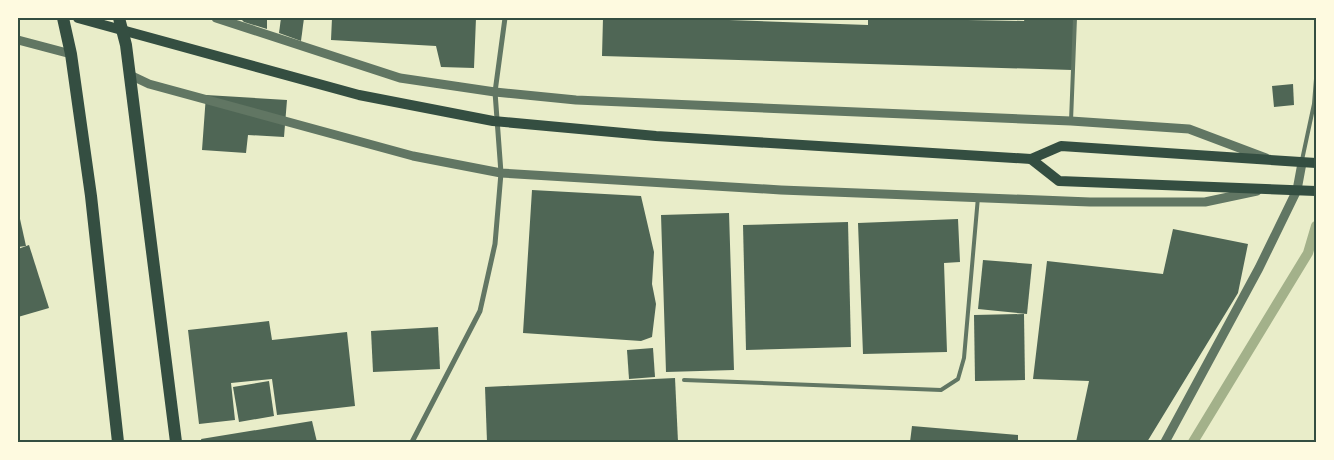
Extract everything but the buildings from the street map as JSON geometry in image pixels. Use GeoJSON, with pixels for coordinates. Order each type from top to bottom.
{"type":"FeatureCollection","features":[{"type":"Feature","properties":{"kind":"main road"},"geometry":{"type":"LineString","coordinates":[[63,18],[71,54],[91,196],[118,442]]}},
{"type":"Feature","properties":{"kind":"main road"},"geometry":{"type":"LineString","coordinates":[[78,18],[359,95],[493,121],[656,136],[1031,159],[1061,146],[1316,163]]}},
{"type":"Feature","properties":{"kind":"main road"},"geometry":{"type":"LineString","coordinates":[[119,18],[130,75],[176,442]]}},
{"type":"Feature","properties":{"kind":"main road"},"geometry":{"type":"LineString","coordinates":[[1031,159],[1059,181],[1316,191]]}},
{"type":"Feature","properties":{"kind":"street"},"geometry":{"type":"LineString","coordinates":[[216,18],[400,78],[495,92],[576,100],[1071,121],[1189,128],[1273,161]]}},
{"type":"Feature","properties":{"kind":"street"},"geometry":{"type":"LineString","coordinates":[[412,442],[480,312],[495,244],[501,173],[495,92],[505,18]]}},
{"type":"Feature","properties":{"kind":"street"},"geometry":{"type":"LineString","coordinates":[[18,40],[71,54]]}},
{"type":"Feature","properties":{"kind":"street"},"geometry":{"type":"LineString","coordinates":[[130,75],[149,84],[312,130],[413,156],[501,173],[782,190],[1090,202],[1205,202],[1267,189]]}},
{"type":"Feature","properties":{"kind":"street"},"geometry":{"type":"LineString","coordinates":[[1166,442],[1259,268],[1297,190],[1302,163]]}},
{"type":"Feature","properties":{"kind":"lane"},"geometry":{"type":"LineString","coordinates":[[1071,121],[1075,18]]}},
{"type":"Feature","properties":{"kind":"lane"},"geometry":{"type":"LineString","coordinates":[[1302,163],[1314,104],[1316,79]]}},
{"type":"Feature","properties":{"kind":"lane"},"geometry":{"type":"LineString","coordinates":[[684,380],[942,390],[958,379],[964,358],[978,197]]}},
{"type":"Feature","properties":{"kind":"waterway"},"geometry":{"type":"LineString","coordinates":[[1193,442],[1308,253],[1316,226]]}}]}
